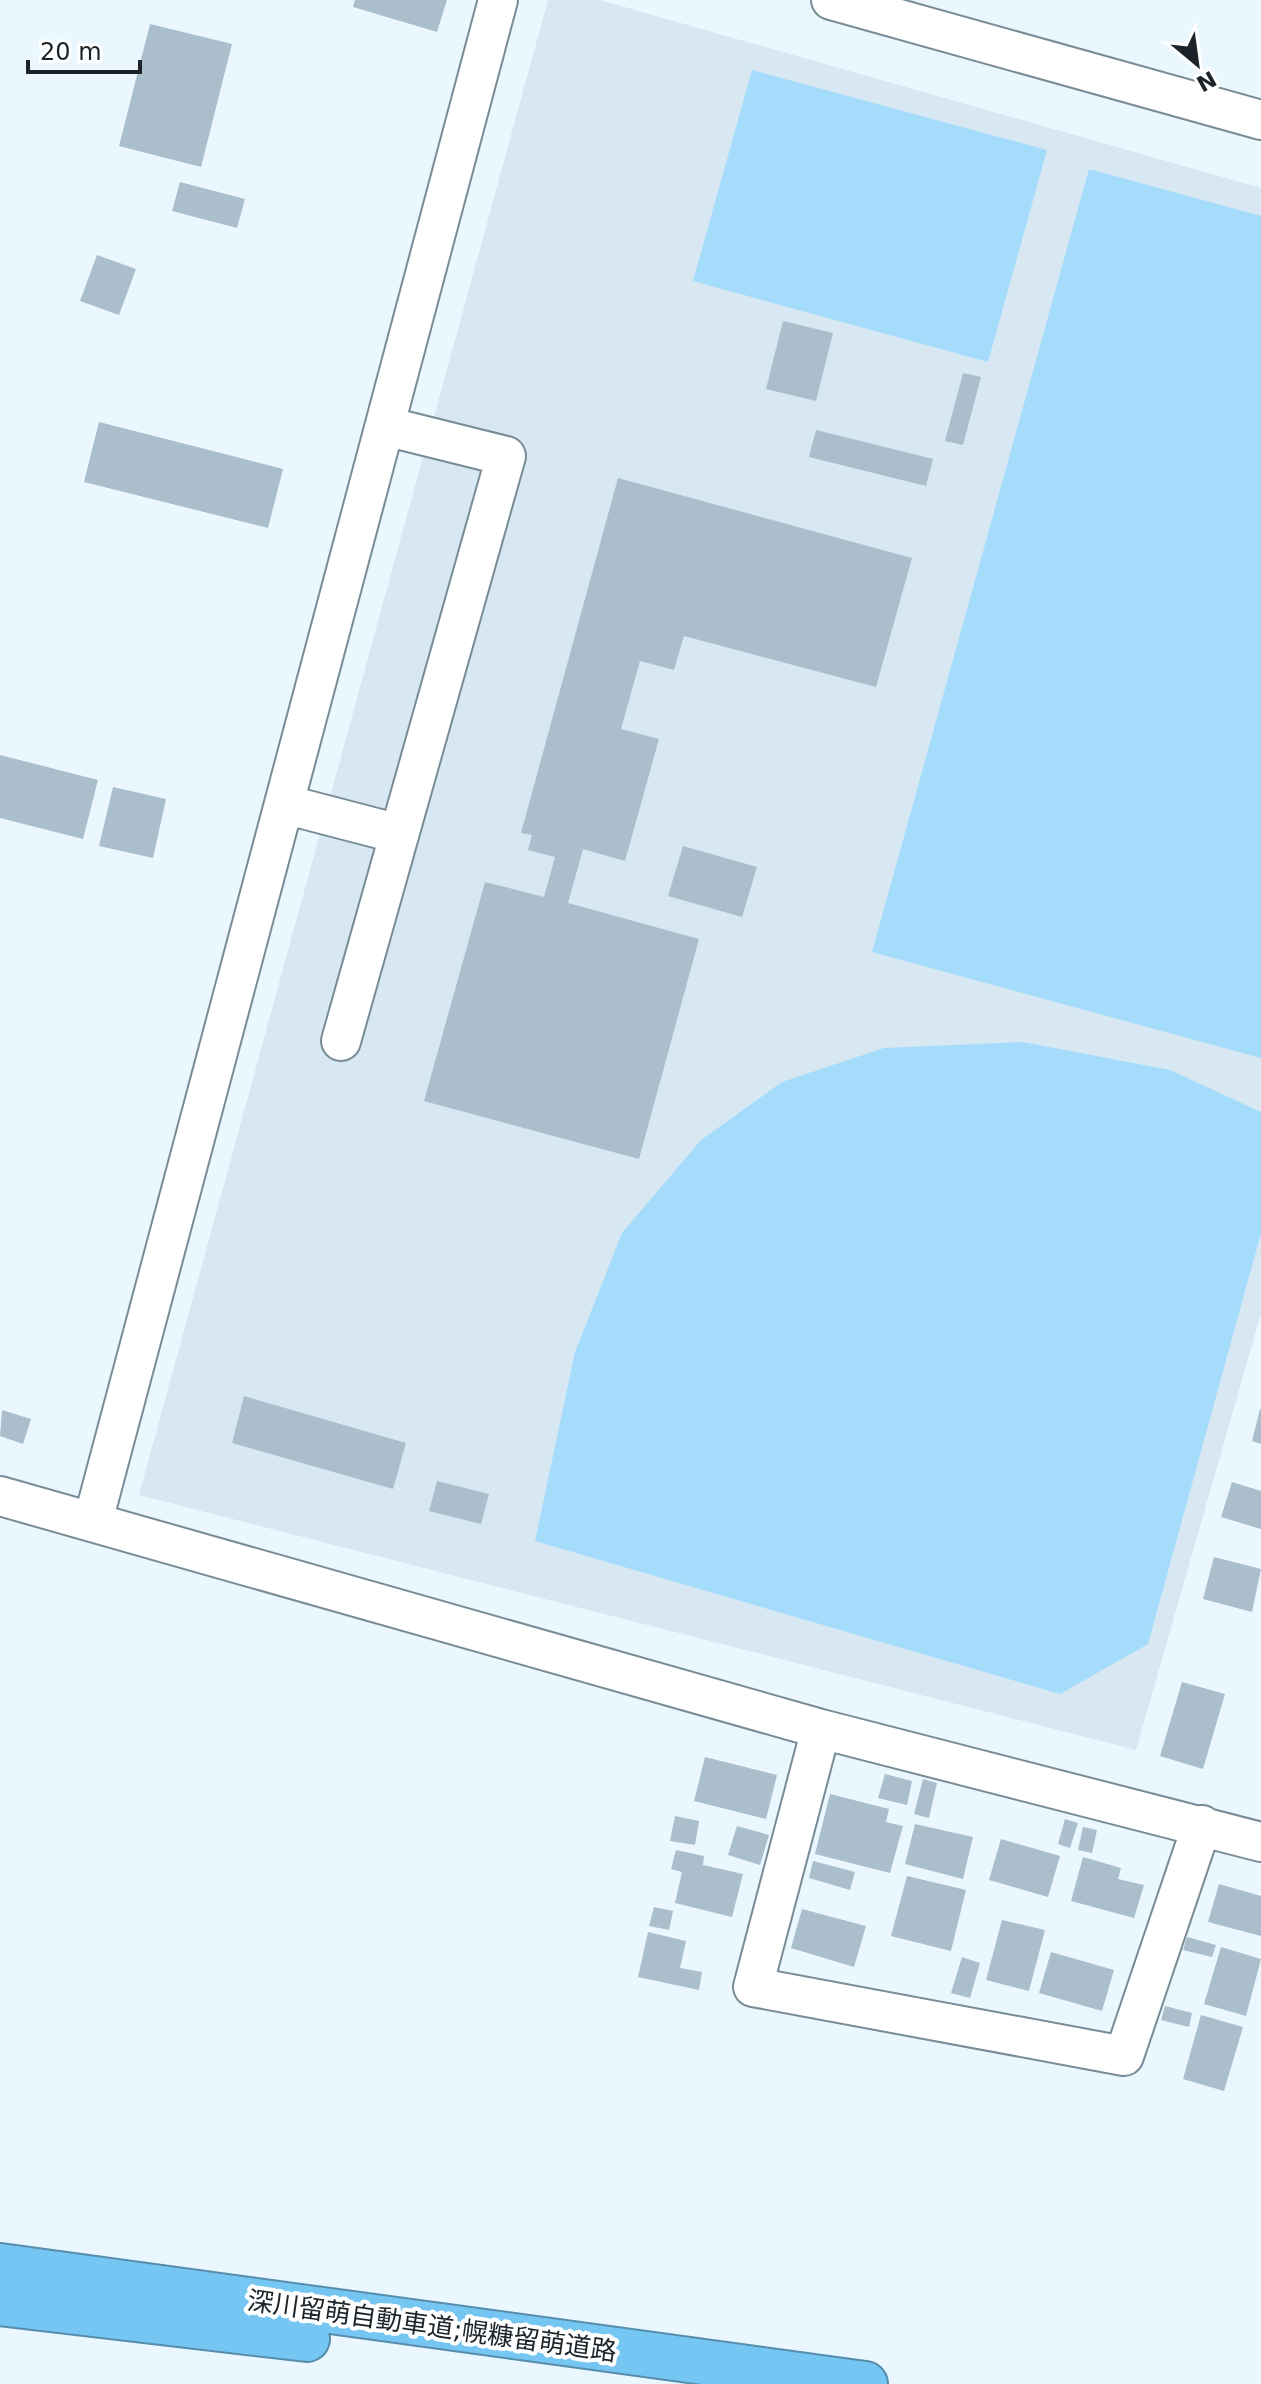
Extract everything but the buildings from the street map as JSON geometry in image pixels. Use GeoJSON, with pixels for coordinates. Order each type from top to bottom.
{"type":"FeatureCollection","features":[{"type":"Feature","properties":{"kind":"highway","name":"深川留萌自動車道;幌糠留萌道路"},"geometry":{"type":"LineString","coordinates":[[0,2266],[462,2345],[659,2384]]}},
{"type":"Feature","properties":{"kind":"highway","name":"深川留萌自動車道;幌糠留萌道路"},"geometry":{"type":"LineString","coordinates":[[0,2303],[865,2384]]}},
{"type":"Feature","properties":{"kind":"street"},"geometry":{"type":"LineString","coordinates":[[93,1521],[498,0]]}},
{"type":"Feature","properties":{"kind":"street"},"geometry":{"type":"LineString","coordinates":[[831,0],[1261,120]]}},
{"type":"Feature","properties":{"kind":"street"},"geometry":{"type":"LineString","coordinates":[[341,1041],[506,456],[385,426]]}},
{"type":"Feature","properties":{"kind":"street"},"geometry":{"type":"LineString","coordinates":[[284,804],[399,834]]}},
{"type":"Feature","properties":{"kind":"street"},"geometry":{"type":"LineString","coordinates":[[0,1496],[821,1729],[1261,1842]]}},
{"type":"Feature","properties":{"kind":"street"},"geometry":{"type":"LineString","coordinates":[[821,1729],[753,1987],[1124,2056],[1202,1825]]}},
{"type":"Feature","properties":{"kind":"shaded area"},"geometry":{"type":"Polygon","coordinates":[[[548,0],[600,0],[1261,188],[1261,1313],[1136,1750],[139,1495],[548,0]]]}},
{"type":"Feature","properties":{"kind":"shaded area"},"geometry":{"type":"Polygon","coordinates":[[[752,70],[1047,150],[988,362],[693,281],[752,70]]]}},
{"type":"Feature","properties":{"kind":"shaded area"},"geometry":{"type":"Polygon","coordinates":[[[1089,169],[1261,216],[1261,1058],[872,952],[1089,169]]]}},
{"type":"Feature","properties":{"kind":"shaded area"},"geometry":{"type":"Polygon","coordinates":[[[1023,1042],[1170,1070],[1261,1112],[1261,1233],[1148,1644],[1060,1694],[535,1541],[575,1352],[622,1233],[701,1140],[782,1082],[884,1048],[1023,1042]]]}}]}
